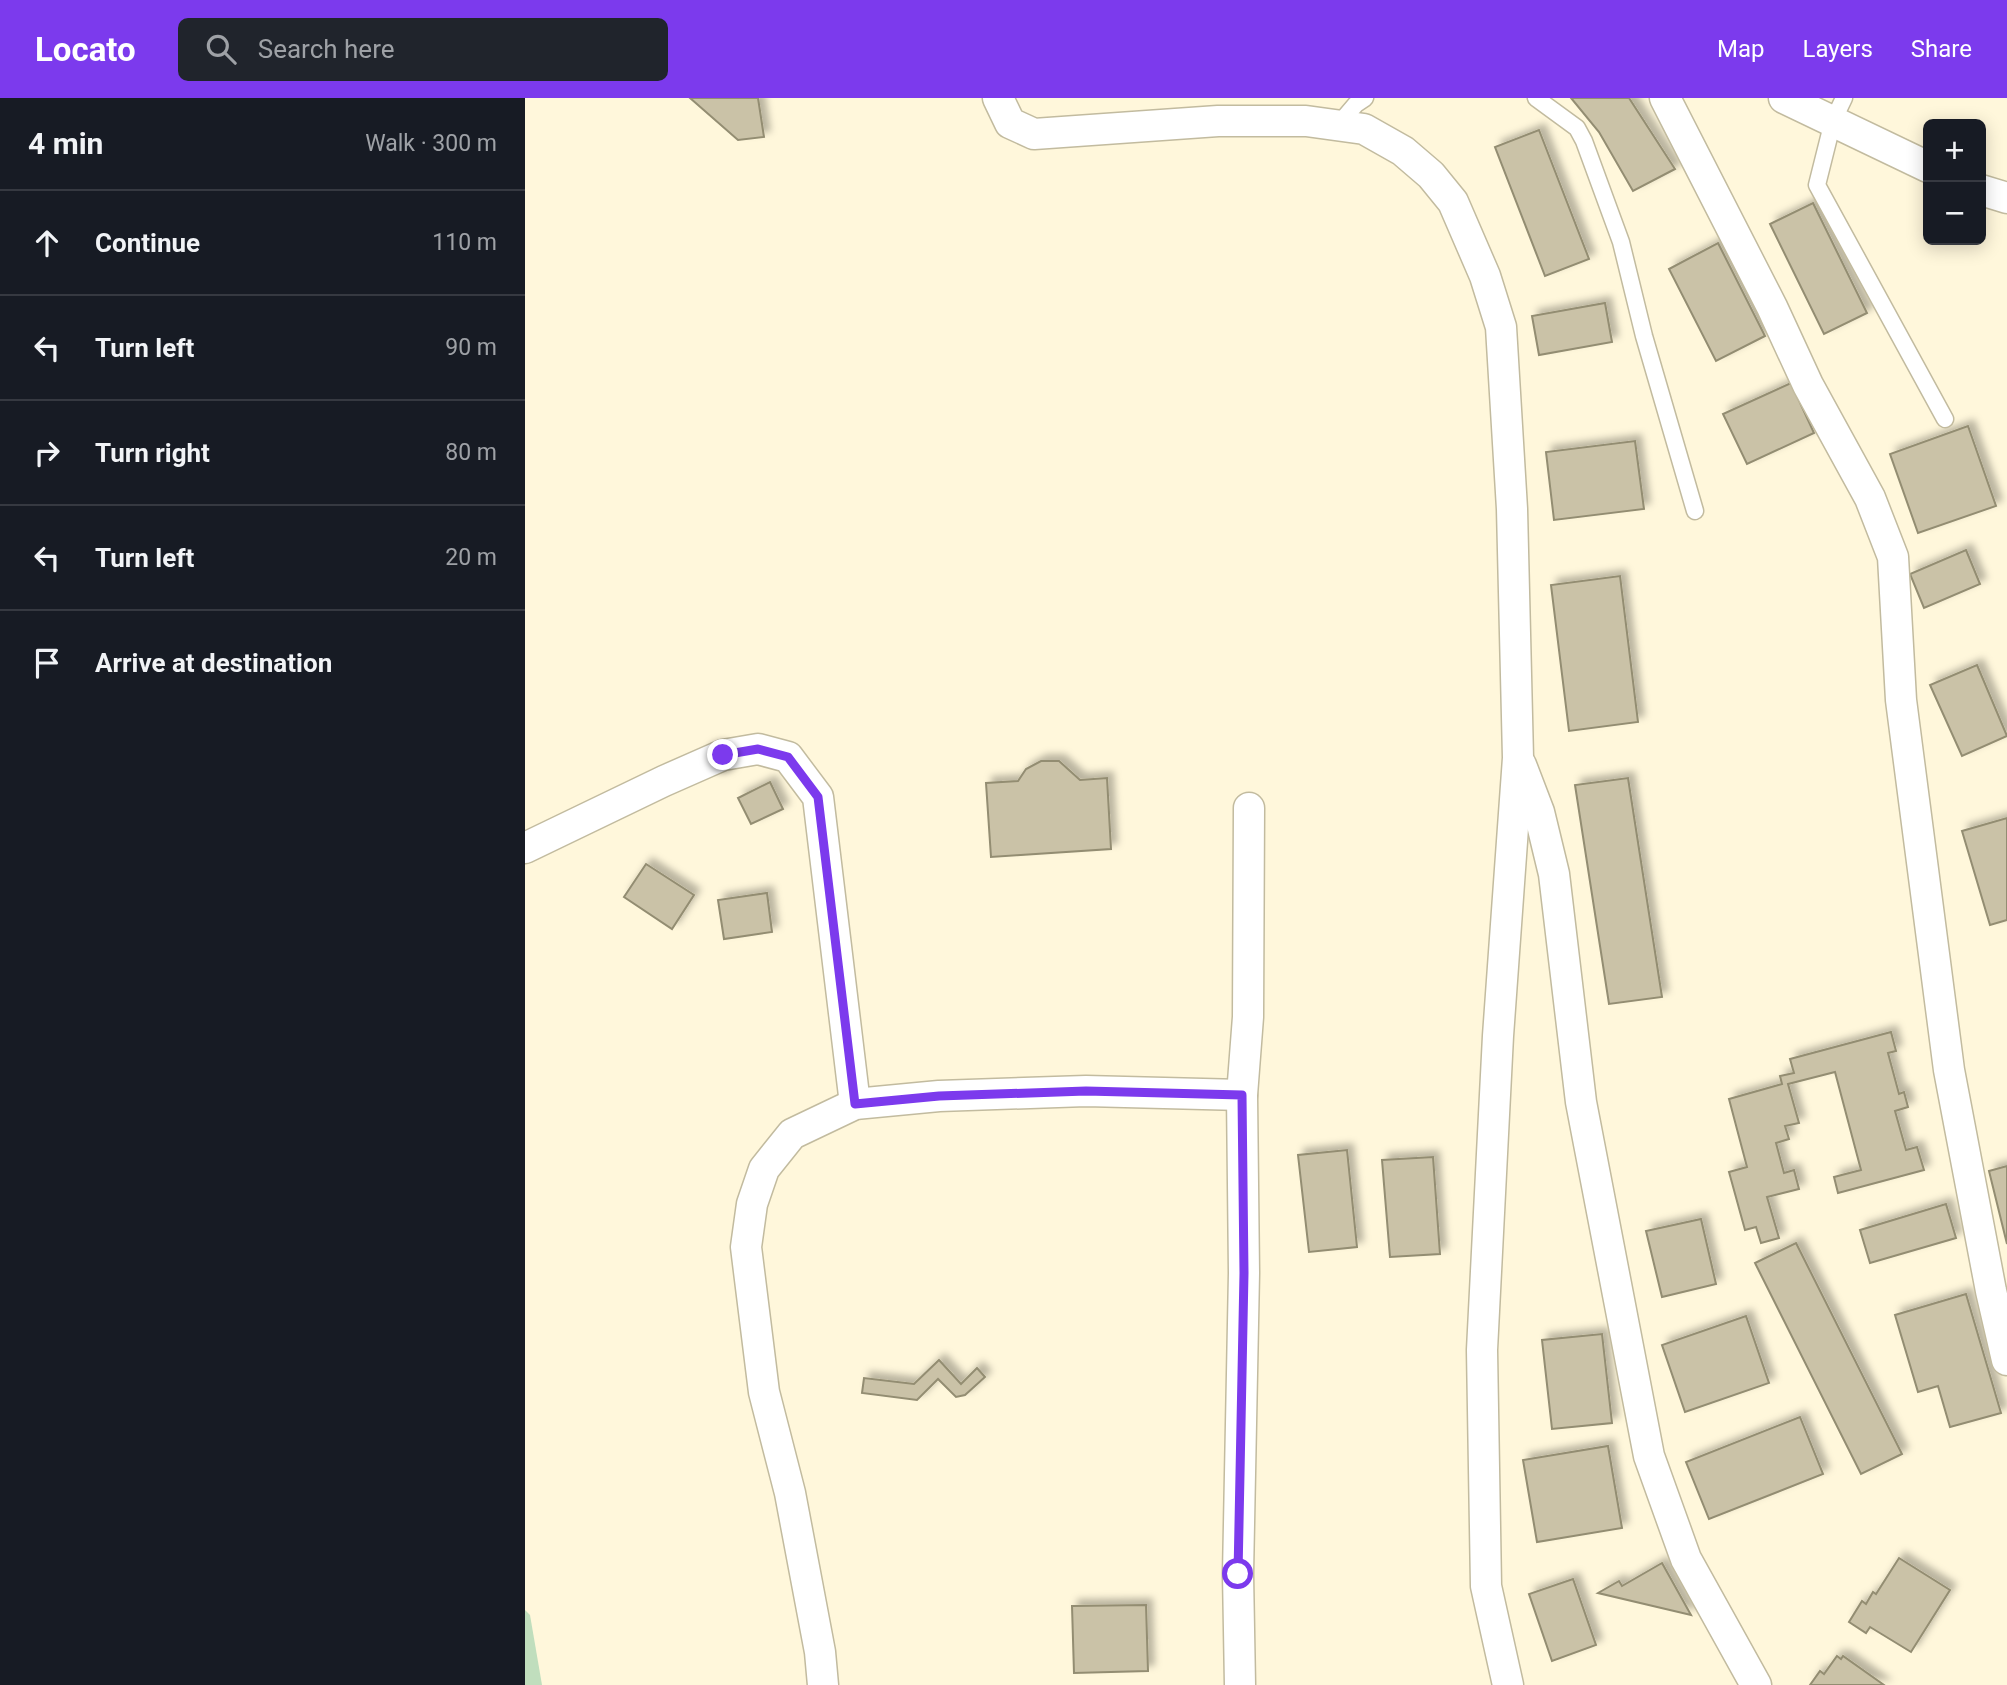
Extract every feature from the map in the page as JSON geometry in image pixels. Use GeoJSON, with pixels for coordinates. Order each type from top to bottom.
{"type":"FeatureCollection","features":[{"type":"Feature","properties":{"kind":"street"},"geometry":{"type":"LineString","coordinates":[[998,98],[1010,123],[1034,134],[1217,121],[1306,121],[1364,129],[1403,151],[1431,175],[1453,202],[1485,276],[1501,327],[1512,509],[1518,758],[1498,1035],[1482,1350],[1486,1586],[1508,1685]]}},
{"type":"Feature","properties":{"kind":"street"},"geometry":{"type":"LineString","coordinates":[[1665,98],[1772,307],[1808,385],[1870,498],[1893,557],[1901,700],[1949,1070],[1990,1291],[2007,1360]]}},
{"type":"Feature","properties":{"kind":"street"},"geometry":{"type":"LineString","coordinates":[[1784,98],[1838,110],[1923,164]]}},
{"type":"Feature","properties":{"kind":"street"},"geometry":{"type":"LineString","coordinates":[[1986,192],[2007,198]]}},
{"type":"Feature","properties":{"kind":"street"},"geometry":{"type":"LineString","coordinates":[[525,848],[723,755],[758,749],[788,757],[818,797],[855,1104]]}},
{"type":"Feature","properties":{"kind":"street"},"geometry":{"type":"LineString","coordinates":[[1518,758],[1539,812],[1554,874],[1581,1102],[1649,1456],[1686,1559],[1756,1685]]}},
{"type":"Feature","properties":{"kind":"street"},"geometry":{"type":"LineString","coordinates":[[1240,1685],[1238,1574],[1244,1273],[1242,1095],[1248,1017],[1249,808]]}},
{"type":"Feature","properties":{"kind":"street"},"geometry":{"type":"LineString","coordinates":[[823,1685],[820,1652],[790,1493],[764,1392],[746,1247],[753,1204],[764,1169],[792,1134],[855,1104],[939,1096],[1086,1091],[1242,1095]]}},
{"type":"Feature","properties":{"kind":"lane"},"geometry":{"type":"LineString","coordinates":[[1339,124],[1356,104],[1365,98]]}},
{"type":"Feature","properties":{"kind":"lane"},"geometry":{"type":"LineString","coordinates":[[1536,98],[1577,128],[1584,141],[1621,242],[1644,335],[1695,512]]}},
{"type":"Feature","properties":{"kind":"lane"},"geometry":{"type":"LineString","coordinates":[[1838,110],[1817,185],[1944,419]]}},
{"type":"Feature","properties":{"kind":"green space"},"geometry":{"type":"Polygon","coordinates":[[[525,1610],[530,1615],[542,1685],[525,1685],[525,1610]]]}},
{"type":"Feature","properties":{"kind":"building"},"geometry":{"type":"Polygon","coordinates":[[[690,98],[758,98],[764,137],[738,140],[690,98]]]}},
{"type":"Feature","properties":{"kind":"building"},"geometry":{"type":"Polygon","coordinates":[[[1571,98],[1629,98],[1675,169],[1633,191],[1599,132],[1571,98]]]}},
{"type":"Feature","properties":{"kind":"building"},"geometry":{"type":"Polygon","coordinates":[[[1539,130],[1589,259],[1545,276],[1495,147],[1539,130]]]}},
{"type":"Feature","properties":{"kind":"building"},"geometry":{"type":"Polygon","coordinates":[[[1813,203],[1867,313],[1824,334],[1770,224],[1813,203]]]}},
{"type":"Feature","properties":{"kind":"building"},"geometry":{"type":"Polygon","coordinates":[[[1718,243],[1765,336],[1716,361],[1669,269],[1718,243]]]}},
{"type":"Feature","properties":{"kind":"building"},"geometry":{"type":"Polygon","coordinates":[[[1605,303],[1612,342],[1539,355],[1532,316],[1605,303]]]}},
{"type":"Feature","properties":{"kind":"building"},"geometry":{"type":"Polygon","coordinates":[[[1791,383],[1814,433],[1747,464],[1723,414],[1791,383]]]}},
{"type":"Feature","properties":{"kind":"building"},"geometry":{"type":"Polygon","coordinates":[[[1968,426],[1996,506],[1918,533],[1890,454],[1968,426]]]}},
{"type":"Feature","properties":{"kind":"building"},"geometry":{"type":"Polygon","coordinates":[[[1635,441],[1644,509],[1554,520],[1546,452],[1635,441]]]}},
{"type":"Feature","properties":{"kind":"building"},"geometry":{"type":"Polygon","coordinates":[[[1966,550],[1980,584],[1924,608],[1910,574],[1966,550]]]}},
{"type":"Feature","properties":{"kind":"building"},"geometry":{"type":"Polygon","coordinates":[[[1620,576],[1638,722],[1569,731],[1551,585],[1620,576]]]}},
{"type":"Feature","properties":{"kind":"building"},"geometry":{"type":"Polygon","coordinates":[[[1977,665],[2007,736],[1962,756],[1930,685],[1977,665]]]}},
{"type":"Feature","properties":{"kind":"building"},"geometry":{"type":"Polygon","coordinates":[[[1041,761],[1059,761],[1080,780],[1107,778],[1111,849],[991,857],[986,783],[1018,781],[1026,769],[1041,761]]]}},
{"type":"Feature","properties":{"kind":"building"},"geometry":{"type":"Polygon","coordinates":[[[1628,778],[1662,997],[1609,1004],[1575,785],[1628,778]]]}},
{"type":"Feature","properties":{"kind":"building"},"geometry":{"type":"Polygon","coordinates":[[[770,782],[783,809],[751,824],[738,798],[770,782]]]}},
{"type":"Feature","properties":{"kind":"building"},"geometry":{"type":"Polygon","coordinates":[[[2007,818],[2007,920],[1990,925],[1962,831],[2007,818]]]}},
{"type":"Feature","properties":{"kind":"building"},"geometry":{"type":"Polygon","coordinates":[[[646,864],[694,895],[672,929],[624,897],[646,864]]]}},
{"type":"Feature","properties":{"kind":"building"},"geometry":{"type":"Polygon","coordinates":[[[767,893],[772,932],[724,939],[718,900],[767,893]]]}},
{"type":"Feature","properties":{"kind":"building"},"geometry":{"type":"Polygon","coordinates":[[[1891,1032],[1896,1051],[1888,1053],[1899,1094],[1904,1092],[1908,1107],[1895,1111],[1906,1150],[1917,1147],[1924,1170],[1838,1193],[1834,1177],[1861,1170],[1835,1072],[1788,1084],[1799,1123],[1785,1126],[1789,1139],[1776,1143],[1784,1173],[1794,1170],[1799,1189],[1767,1197],[1779,1238],[1761,1243],[1756,1227],[1745,1230],[1729,1172],[1747,1167],[1729,1099],[1782,1084],[1780,1076],[1794,1073],[1790,1059],[1891,1032]]]}},
{"type":"Feature","properties":{"kind":"building"},"geometry":{"type":"Polygon","coordinates":[[[1347,1150],[1357,1247],[1309,1252],[1298,1155],[1347,1150]]]}},
{"type":"Feature","properties":{"kind":"building"},"geometry":{"type":"Polygon","coordinates":[[[1433,1157],[1440,1254],[1390,1257],[1382,1160],[1433,1157]]]}},
{"type":"Feature","properties":{"kind":"building"},"geometry":{"type":"Polygon","coordinates":[[[2007,1166],[2007,1244],[1989,1171],[2007,1166]]]}},
{"type":"Feature","properties":{"kind":"building"},"geometry":{"type":"Polygon","coordinates":[[[1946,1204],[1956,1238],[1870,1263],[1860,1230],[1946,1204]]]}},
{"type":"Feature","properties":{"kind":"building"},"geometry":{"type":"Polygon","coordinates":[[[1701,1219],[1716,1284],[1662,1297],[1646,1231],[1701,1219]]]}},
{"type":"Feature","properties":{"kind":"building"},"geometry":{"type":"Polygon","coordinates":[[[1796,1243],[1902,1454],[1861,1474],[1755,1263],[1796,1243]]]}},
{"type":"Feature","properties":{"kind":"building"},"geometry":{"type":"Polygon","coordinates":[[[1966,1294],[2001,1413],[1950,1427],[1938,1386],[1918,1392],[1895,1315],[1966,1294]]]}},
{"type":"Feature","properties":{"kind":"building"},"geometry":{"type":"Polygon","coordinates":[[[1746,1316],[1769,1383],[1685,1412],[1662,1345],[1746,1316]]]}},
{"type":"Feature","properties":{"kind":"building"},"geometry":{"type":"Polygon","coordinates":[[[1602,1334],[1612,1423],[1552,1429],[1542,1340],[1602,1334]]]}},
{"type":"Feature","properties":{"kind":"building"},"geometry":{"type":"Polygon","coordinates":[[[939,1360],[961,1384],[977,1368],[985,1377],[965,1395],[956,1397],[938,1379],[917,1400],[862,1393],[864,1378],[914,1384],[939,1360]]]}},
{"type":"Feature","properties":{"kind":"building"},"geometry":{"type":"Polygon","coordinates":[[[1800,1417],[1823,1474],[1709,1519],[1686,1462],[1800,1417]]]}},
{"type":"Feature","properties":{"kind":"building"},"geometry":{"type":"Polygon","coordinates":[[[1608,1446],[1622,1528],[1537,1542],[1523,1460],[1608,1446]]]}},
{"type":"Feature","properties":{"kind":"building"},"geometry":{"type":"Polygon","coordinates":[[[1899,1558],[1950,1590],[1911,1652],[1870,1627],[1866,1633],[1849,1622],[1862,1601],[1866,1604],[1873,1592],[1876,1594],[1899,1558]]]}},
{"type":"Feature","properties":{"kind":"building"},"geometry":{"type":"Polygon","coordinates":[[[1662,1563],[1691,1615],[1598,1593],[1619,1581],[1622,1586],[1662,1563]]]}},
{"type":"Feature","properties":{"kind":"building"},"geometry":{"type":"Polygon","coordinates":[[[1573,1579],[1596,1645],[1552,1661],[1529,1594],[1573,1579]]]}},
{"type":"Feature","properties":{"kind":"building"},"geometry":{"type":"Polygon","coordinates":[[[1146,1605],[1148,1671],[1074,1673],[1072,1606],[1146,1605]]]}},
{"type":"Feature","properties":{"kind":"building"},"geometry":{"type":"Polygon","coordinates":[[[1837,1656],[1841,1659],[1843,1656],[1884,1685],[1810,1685],[1820,1671],[1824,1674],[1837,1656]]]}},
{"type":"Feature","properties":{"kind":"route"},"geometry":{"type":"LineString","coordinates":[[723,755],[758,749],[788,757],[818,797],[855,1104],[939,1096],[1086,1091],[1242,1095],[1244,1273],[1238,1574]]}}]}
